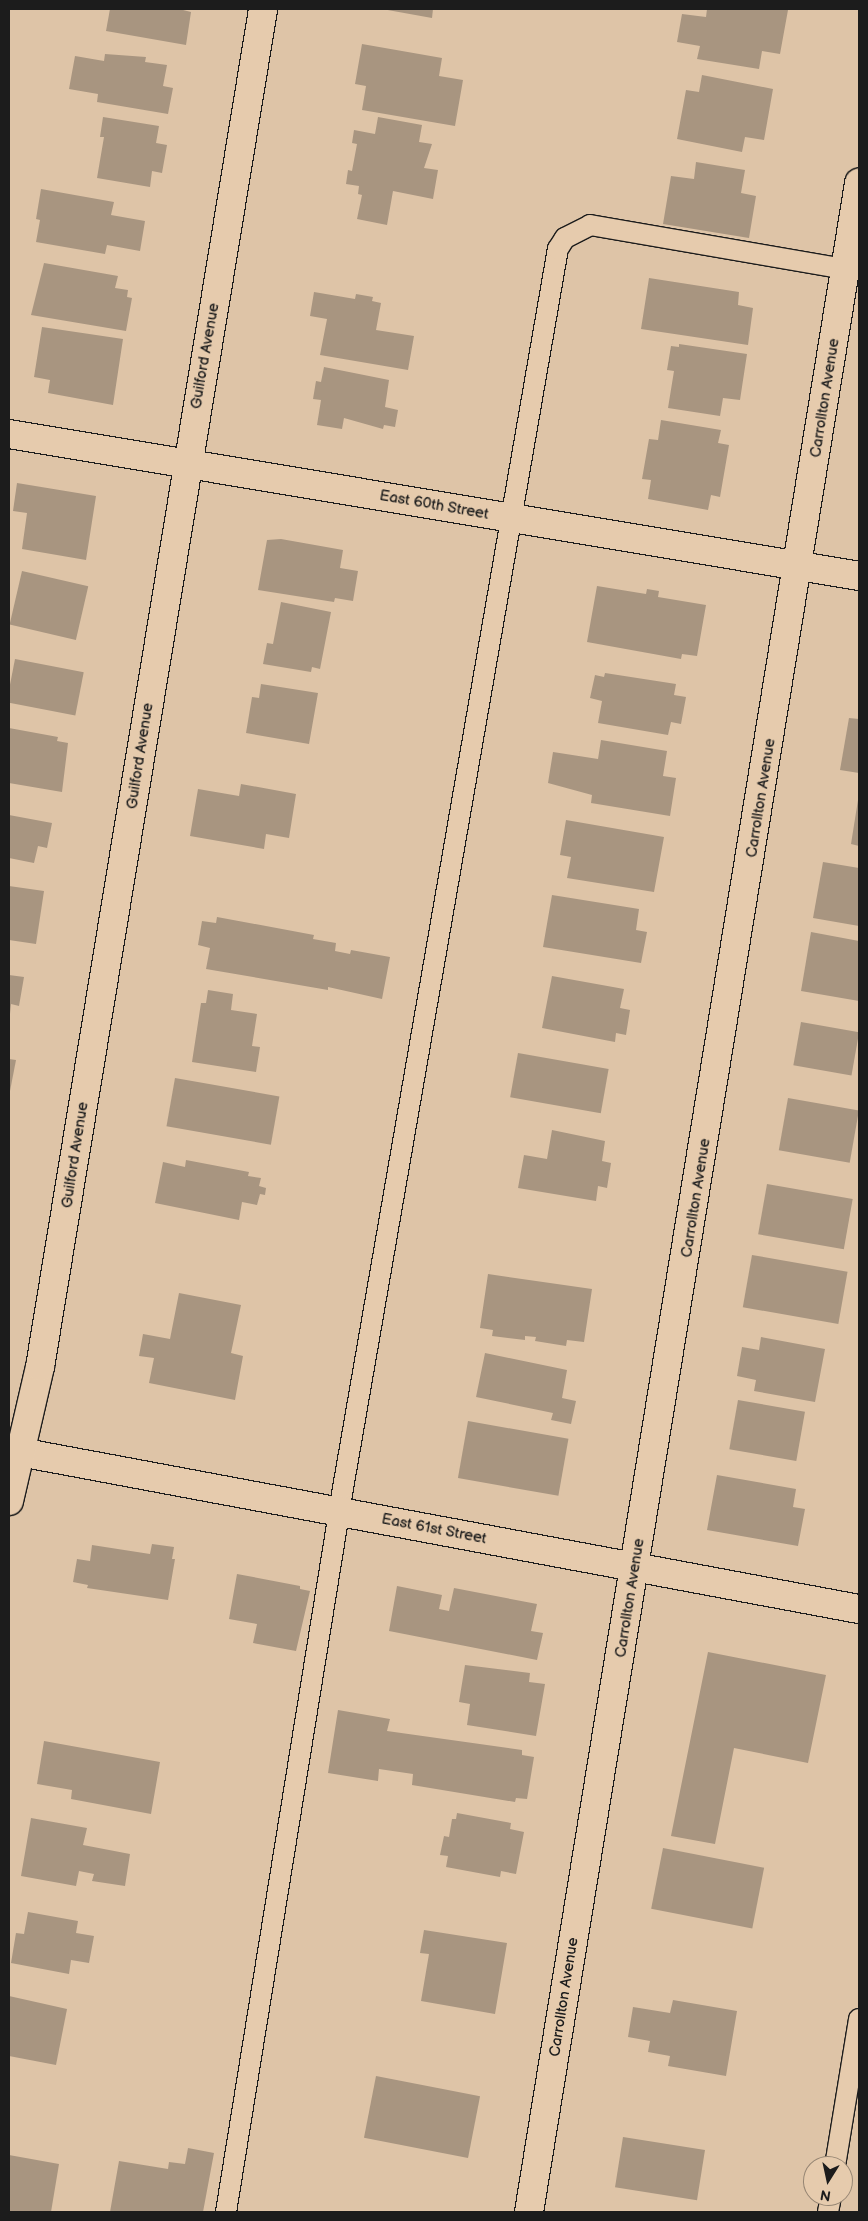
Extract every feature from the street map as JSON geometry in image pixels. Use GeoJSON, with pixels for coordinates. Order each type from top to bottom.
{"type":"FeatureCollection","features":[{"type":"Feature","properties":{"kind":"street","name":"Guilford Avenue"},"geometry":{"type":"LineString","coordinates":[[9,1501],[14,1451],[40,1367],[263,9]]}},
{"type":"Feature","properties":{"kind":"street","name":"Carrollton Avenue"},"geometry":{"type":"LineString","coordinates":[[529,2212],[636,1566],[859,183]]}},
{"type":"Feature","properties":{"kind":"street","name":"East 60th Street"},"geometry":{"type":"LineString","coordinates":[[9,434],[859,576]]}},
{"type":"Feature","properties":{"kind":"street","name":"East 61st Street"},"geometry":{"type":"LineString","coordinates":[[14,1451],[859,1609]]}},
{"type":"Feature","properties":{"kind":"lane"},"geometry":{"type":"LineString","coordinates":[[226,2212],[339,1511],[551,274],[565,238],[590,225],[846,269]]}},
{"type":"Feature","properties":{"kind":"lane"},"geometry":{"type":"LineString","coordinates":[[838,2156],[859,2018]]}},
{"type":"Feature","properties":{"kind":"building"},"geometry":{"type":"Polygon","coordinates":[[[110,9],[179,9],[191,12],[186,45],[106,31],[110,9]]]}},
{"type":"Feature","properties":{"kind":"building"},"geometry":{"type":"Polygon","coordinates":[[[382,9],[433,9],[432,18],[382,9]]]}},
{"type":"Feature","properties":{"kind":"building"},"geometry":{"type":"Polygon","coordinates":[[[707,9],[788,10],[780,54],[762,51],[759,69],[697,59],[700,46],[677,42],[682,14],[706,17],[707,9]]]}},
{"type":"Feature","properties":{"kind":"building"},"geometry":{"type":"Polygon","coordinates":[[[362,44],[442,58],[439,76],[463,80],[455,126],[362,110],[366,86],[355,84],[362,44]]]}},
{"type":"Feature","properties":{"kind":"building"},"geometry":{"type":"Polygon","coordinates":[[[105,54],[146,57],[145,62],[167,65],[163,86],[173,88],[168,114],[97,102],[98,94],[69,89],[75,56],[104,61],[105,54]]]}},
{"type":"Feature","properties":{"kind":"building"},"geometry":{"type":"Polygon","coordinates":[[[702,75],[773,89],[764,140],[745,137],[742,152],[677,139],[686,90],[699,92],[702,75]]]}},
{"type":"Feature","properties":{"kind":"building"},"geometry":{"type":"Polygon","coordinates":[[[103,117],[159,126],[156,143],[167,145],[162,173],[152,171],[150,187],[97,178],[104,137],[100,137],[103,117]]]}},
{"type":"Feature","properties":{"kind":"building"},"geometry":{"type":"Polygon","coordinates":[[[378,117],[422,125],[419,142],[432,144],[424,168],[438,170],[433,199],[393,191],[387,225],[357,219],[362,195],[358,194],[359,186],[346,184],[348,170],[352,171],[357,144],[352,143],[354,130],[375,134],[378,117]]]}},
{"type":"Feature","properties":{"kind":"building"},"geometry":{"type":"Polygon","coordinates":[[[696,162],[745,170],[741,193],[756,196],[749,238],[663,224],[671,176],[694,179],[696,162]]]}},
{"type":"Feature","properties":{"kind":"building"},"geometry":{"type":"Polygon","coordinates":[[[41,189],[114,202],[111,215],[145,221],[140,251],[107,245],[105,254],[36,242],[40,220],[36,219],[41,189]]]}},
{"type":"Feature","properties":{"kind":"building"},"geometry":{"type":"Polygon","coordinates":[[[44,263],[118,276],[115,288],[128,290],[127,297],[132,298],[126,331],[31,315],[44,263]]]}},
{"type":"Feature","properties":{"kind":"building"},"geometry":{"type":"Polygon","coordinates":[[[649,278],[739,292],[738,305],[753,308],[748,345],[641,329],[649,278]]]}},
{"type":"Feature","properties":{"kind":"building"},"geometry":{"type":"Polygon","coordinates":[[[314,292],[355,299],[356,294],[373,297],[372,301],[381,303],[376,330],[414,336],[408,370],[320,355],[327,319],[310,316],[314,292]]]}},
{"type":"Feature","properties":{"kind":"building"},"geometry":{"type":"Polygon","coordinates":[[[42,327],[123,339],[113,405],[48,393],[50,380],[34,377],[42,327]]]}},
{"type":"Feature","properties":{"kind":"building"},"geometry":{"type":"Polygon","coordinates":[[[679,344],[747,354],[740,400],[723,398],[720,416],[668,408],[674,371],[667,370],[671,346],[679,347],[679,344]]]}},
{"type":"Feature","properties":{"kind":"building"},"geometry":{"type":"Polygon","coordinates":[[[324,367],[389,380],[385,407],[398,410],[395,427],[384,425],[383,429],[344,418],[342,429],[317,425],[321,400],[313,399],[316,381],[321,382],[324,367]]]}},
{"type":"Feature","properties":{"kind":"building"},"geometry":{"type":"Polygon","coordinates":[[[661,420],[721,430],[718,443],[729,445],[720,497],[711,495],[708,510],[648,499],[651,480],[642,479],[649,439],[658,440],[661,420]]]}},
{"type":"Feature","properties":{"kind":"building"},"geometry":{"type":"Polygon","coordinates":[[[17,483],[96,496],[86,560],[22,549],[27,513],[13,511],[17,483]]]}},
{"type":"Feature","properties":{"kind":"building"},"geometry":{"type":"Polygon","coordinates":[[[281,539],[343,550],[340,568],[358,571],[353,601],[335,598],[334,602],[258,590],[267,540],[281,539]]]}},
{"type":"Feature","properties":{"kind":"building"},"geometry":{"type":"Polygon","coordinates":[[[22,571],[88,586],[76,640],[10,625],[22,571]]]}},
{"type":"Feature","properties":{"kind":"building"},"geometry":{"type":"Polygon","coordinates":[[[597,586],[646,594],[647,589],[659,591],[658,597],[706,605],[697,656],[682,654],[681,659],[587,642],[597,586]]]}},
{"type":"Feature","properties":{"kind":"building"},"geometry":{"type":"Polygon","coordinates":[[[281,602],[331,612],[320,669],[312,667],[311,672],[263,664],[267,643],[273,644],[281,602]]]}},
{"type":"Feature","properties":{"kind":"building"},"geometry":{"type":"Polygon","coordinates":[[[15,659],[84,672],[75,716],[9,703],[9,690],[15,659]]]}},
{"type":"Feature","properties":{"kind":"building"},"geometry":{"type":"Polygon","coordinates":[[[605,673],[676,684],[674,695],[686,697],[681,724],[671,722],[668,735],[598,723],[602,701],[590,698],[595,675],[604,677],[605,673]]]}},
{"type":"Feature","properties":{"kind":"building"},"geometry":{"type":"Polygon","coordinates":[[[261,684],[318,693],[309,744],[246,733],[252,697],[259,698],[261,684]]]}},
{"type":"Feature","properties":{"kind":"building"},"geometry":{"type":"Polygon","coordinates":[[[849,718],[859,719],[859,773],[840,770],[849,718]]]}},
{"type":"Feature","properties":{"kind":"building"},"geometry":{"type":"Polygon","coordinates":[[[9,728],[58,737],[57,741],[68,743],[62,792],[9,783],[9,728]]]}},
{"type":"Feature","properties":{"kind":"building"},"geometry":{"type":"Polygon","coordinates":[[[601,740],[667,751],[663,776],[676,778],[670,816],[591,803],[592,795],[548,783],[553,752],[598,759],[601,740]]]}},
{"type":"Feature","properties":{"kind":"building"},"geometry":{"type":"Polygon","coordinates":[[[241,784],[296,794],[289,838],[266,834],[264,849],[190,836],[198,789],[239,796],[241,784]]]}},
{"type":"Feature","properties":{"kind":"building"},"geometry":{"type":"Polygon","coordinates":[[[859,800],[859,846],[851,844],[859,800]]]}},
{"type":"Feature","properties":{"kind":"building"},"geometry":{"type":"Polygon","coordinates":[[[9,815],[52,823],[47,848],[38,846],[34,863],[9,858],[9,815]]]}},
{"type":"Feature","properties":{"kind":"building"},"geometry":{"type":"Polygon","coordinates":[[[566,820],[664,837],[654,892],[567,878],[571,857],[560,855],[566,820]]]}},
{"type":"Feature","properties":{"kind":"building"},"geometry":{"type":"Polygon","coordinates":[[[823,862],[859,868],[859,926],[813,918],[823,862]]]}},
{"type":"Feature","properties":{"kind":"building"},"geometry":{"type":"Polygon","coordinates":[[[9,886],[44,891],[36,944],[9,940],[9,886]]]}},
{"type":"Feature","properties":{"kind":"building"},"geometry":{"type":"Polygon","coordinates":[[[552,895],[639,909],[636,930],[647,932],[641,963],[543,947],[552,895]]]}},
{"type":"Feature","properties":{"kind":"building"},"geometry":{"type":"Polygon","coordinates":[[[217,917],[314,935],[313,939],[336,943],[335,951],[350,954],[351,950],[390,957],[382,999],[328,987],[328,990],[206,969],[210,948],[198,945],[202,921],[216,923],[217,917]]]}},
{"type":"Feature","properties":{"kind":"building"},"geometry":{"type":"Polygon","coordinates":[[[811,932],[859,941],[859,1001],[801,991],[811,932]]]}},
{"type":"Feature","properties":{"kind":"building"},"geometry":{"type":"Polygon","coordinates":[[[9,975],[24,977],[19,1006],[11,1004],[10,1014],[9,975]]]}},
{"type":"Feature","properties":{"kind":"building"},"geometry":{"type":"Polygon","coordinates":[[[552,976],[624,989],[620,1008],[630,1010],[626,1035],[616,1033],[615,1042],[542,1028],[552,976]]]}},
{"type":"Feature","properties":{"kind":"building"},"geometry":{"type":"Polygon","coordinates":[[[208,990],[233,994],[231,1010],[257,1014],[252,1046],[260,1047],[256,1072],[192,1062],[201,1003],[206,1003],[208,990]]]}},
{"type":"Feature","properties":{"kind":"building"},"geometry":{"type":"Polygon","coordinates":[[[801,1022],[859,1032],[851,1076],[793,1065],[801,1022]]]}},
{"type":"Feature","properties":{"kind":"building"},"geometry":{"type":"Polygon","coordinates":[[[518,1053],[609,1069],[601,1113],[510,1097],[518,1053]]]}},
{"type":"Feature","properties":{"kind":"building"},"geometry":{"type":"Polygon","coordinates":[[[9,1059],[16,1060],[10,1091],[9,1090],[9,1059]]]}},
{"type":"Feature","properties":{"kind":"building"},"geometry":{"type":"Polygon","coordinates":[[[175,1078],[279,1096],[271,1145],[166,1126],[175,1078]]]}},
{"type":"Feature","properties":{"kind":"building"},"geometry":{"type":"Polygon","coordinates":[[[788,1098],[859,1111],[850,1163],[779,1150],[788,1098]]]}},
{"type":"Feature","properties":{"kind":"building"},"geometry":{"type":"Polygon","coordinates":[[[552,1130],[605,1141],[602,1161],[611,1163],[607,1188],[598,1186],[596,1201],[518,1188],[524,1155],[547,1159],[552,1130]]]}},
{"type":"Feature","properties":{"kind":"building"},"geometry":{"type":"Polygon","coordinates":[[[186,1160],[249,1172],[248,1176],[261,1178],[259,1186],[266,1188],[265,1195],[260,1194],[257,1205],[242,1202],[239,1220],[155,1203],[163,1162],[185,1167],[186,1160]]]}},
{"type":"Feature","properties":{"kind":"building"},"geometry":{"type":"Polygon","coordinates":[[[767,1184],[853,1199],[844,1249],[758,1234],[767,1184]]]}},
{"type":"Feature","properties":{"kind":"building"},"geometry":{"type":"Polygon","coordinates":[[[752,1255],[848,1272],[838,1324],[743,1307],[752,1255]]]}},
{"type":"Feature","properties":{"kind":"building"},"geometry":{"type":"Polygon","coordinates":[[[488,1274],[592,1289],[584,1342],[567,1340],[566,1346],[535,1341],[536,1337],[525,1336],[525,1340],[492,1336],[493,1330],[480,1328],[488,1274]]]}},
{"type":"Feature","properties":{"kind":"building"},"geometry":{"type":"Polygon","coordinates":[[[179,1293],[241,1305],[231,1353],[243,1356],[235,1400],[149,1383],[154,1358],[139,1356],[143,1334],[170,1339],[179,1293]]]}},
{"type":"Feature","properties":{"kind":"building"},"geometry":{"type":"Polygon","coordinates":[[[761,1337],[825,1349],[815,1402],[754,1391],[756,1380],[737,1376],[742,1347],[759,1350],[761,1337]]]}},
{"type":"Feature","properties":{"kind":"building"},"geometry":{"type":"Polygon","coordinates":[[[485,1353],[567,1370],[562,1398],[576,1401],[571,1424],[551,1420],[553,1413],[476,1397],[485,1353]]]}},
{"type":"Feature","properties":{"kind":"building"},"geometry":{"type":"Polygon","coordinates":[[[738,1400],[805,1412],[796,1461],[729,1449],[738,1400]]]}},
{"type":"Feature","properties":{"kind":"building"},"geometry":{"type":"Polygon","coordinates":[[[468,1421],[568,1439],[558,1496],[458,1478],[468,1421]]]}},
{"type":"Feature","properties":{"kind":"building"},"geometry":{"type":"Polygon","coordinates":[[[717,1475],[796,1489],[793,1507],[805,1509],[798,1546],[707,1530],[717,1475]]]}},
{"type":"Feature","properties":{"kind":"building"},"geometry":{"type":"Polygon","coordinates":[[[152,1544],[174,1547],[172,1559],[175,1559],[168,1600],[87,1588],[88,1585],[73,1582],[77,1559],[90,1561],[92,1545],[150,1554],[152,1544]]]}},
{"type":"Feature","properties":{"kind":"building"},"geometry":{"type":"Polygon","coordinates":[[[237,1574],[300,1586],[300,1589],[310,1591],[296,1651],[253,1643],[257,1624],[229,1619],[237,1574]]]}},
{"type":"Feature","properties":{"kind":"building"},"geometry":{"type":"Polygon","coordinates":[[[397,1586],[442,1595],[439,1609],[449,1611],[454,1588],[537,1604],[531,1631],[543,1633],[537,1660],[389,1631],[397,1586]]]}},
{"type":"Feature","properties":{"kind":"building"},"geometry":{"type":"Polygon","coordinates":[[[708,1652],[826,1675],[808,1763],[734,1748],[715,1844],[671,1836],[708,1652]]]}},
{"type":"Feature","properties":{"kind":"building"},"geometry":{"type":"Polygon","coordinates":[[[465,1665],[530,1673],[529,1682],[545,1684],[536,1736],[467,1725],[470,1704],[459,1702],[465,1665]]]}},
{"type":"Feature","properties":{"kind":"building"},"geometry":{"type":"Polygon","coordinates":[[[338,1710],[390,1719],[387,1731],[522,1750],[522,1755],[534,1757],[527,1799],[516,1798],[515,1802],[412,1785],[413,1774],[379,1769],[378,1781],[328,1773],[338,1710]]]}},
{"type":"Feature","properties":{"kind":"building"},"geometry":{"type":"Polygon","coordinates":[[[44,1741],[160,1762],[151,1814],[71,1799],[72,1790],[37,1784],[44,1741]]]}},
{"type":"Feature","properties":{"kind":"building"},"geometry":{"type":"Polygon","coordinates":[[[457,1813],[511,1823],[510,1829],[524,1832],[516,1874],[501,1871],[500,1877],[446,1867],[448,1856],[440,1855],[444,1836],[449,1837],[452,1819],[456,1819],[457,1813]]]}},
{"type":"Feature","properties":{"kind":"building"},"geometry":{"type":"Polygon","coordinates":[[[31,1818],[87,1828],[83,1845],[130,1854],[125,1886],[92,1881],[94,1874],[79,1871],[76,1886],[21,1876],[31,1818]]]}},
{"type":"Feature","properties":{"kind":"building"},"geometry":{"type":"Polygon","coordinates":[[[663,1848],[764,1868],[752,1929],[651,1909],[663,1848]]]}},
{"type":"Feature","properties":{"kind":"building"},"geometry":{"type":"Polygon","coordinates":[[[28,1912],[78,1921],[76,1933],[94,1936],[89,1963],[71,1960],[69,1974],[11,1963],[16,1933],[24,1934],[28,1912]]]}},
{"type":"Feature","properties":{"kind":"building"},"geometry":{"type":"Polygon","coordinates":[[[424,1930],[507,1943],[495,2014],[421,2001],[429,1954],[420,1953],[424,1930]]]}},
{"type":"Feature","properties":{"kind":"building"},"geometry":{"type":"Polygon","coordinates":[[[9,1996],[67,2009],[56,2065],[9,2056],[9,1996]]]}},
{"type":"Feature","properties":{"kind":"building"},"geometry":{"type":"Polygon","coordinates":[[[673,2000],[737,2011],[726,2076],[668,2066],[670,2056],[648,2052],[650,2041],[628,2037],[633,2007],[670,2013],[673,2000]]]}},
{"type":"Feature","properties":{"kind":"building"},"geometry":{"type":"Polygon","coordinates":[[[376,2076],[480,2096],[468,2158],[364,2138],[376,2076]]]}},
{"type":"Feature","properties":{"kind":"building"},"geometry":{"type":"Polygon","coordinates":[[[623,2137],[705,2150],[697,2200],[615,2187],[623,2137]]]}},
{"type":"Feature","properties":{"kind":"building"},"geometry":{"type":"Polygon","coordinates":[[[188,2148],[214,2153],[203,2212],[110,2212],[119,2161],[168,2169],[169,2162],[185,2164],[188,2148]]]}},
{"type":"Feature","properties":{"kind":"building"},"geometry":{"type":"Polygon","coordinates":[[[9,2155],[59,2164],[51,2212],[9,2212],[9,2155]]]}}]}
